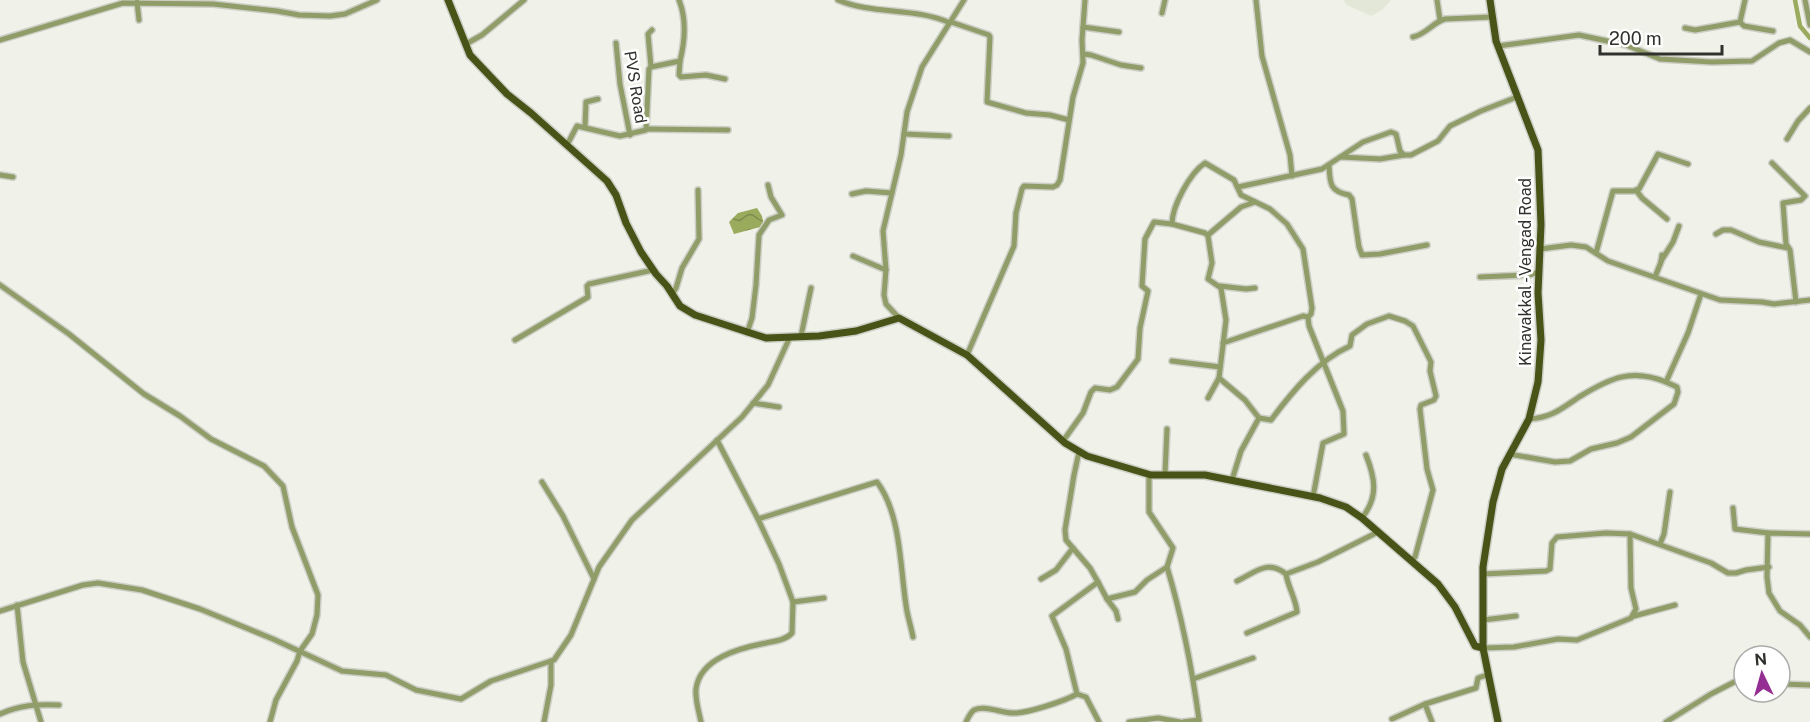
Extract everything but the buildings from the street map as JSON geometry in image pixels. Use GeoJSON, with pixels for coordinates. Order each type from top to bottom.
{"type":"FeatureCollection","features":[{"type":"Feature","properties":{"kind":"main road"},"geometry":{"type":"LineString","coordinates":[[448,0],[470,55],[507,94],[607,181],[616,195],[626,223],[641,252],[680,306],[695,315],[766,338],[856,331],[899,318],[967,355],[1064,441],[1088,456],[1149,474],[1205,475],[1313,497],[1346,507],[1362,518],[1438,584],[1455,607],[1475,646],[1483,648]]}},
{"type":"Feature","properties":{"kind":"main road","name":"Kinavakkal - Vengad Road"},"geometry":{"type":"LineString","coordinates":[[1490,0],[1498,46],[1538,150],[1540,249],[1538,293],[1541,340],[1538,382],[1528,419],[1502,469],[1493,502],[1483,574],[1483,648],[1498,722]]}},
{"type":"Feature","properties":{"kind":"street"},"geometry":{"type":"LineString","coordinates":[[0,40],[123,3],[213,4],[321,16],[345,14],[377,0]]}},
{"type":"Feature","properties":{"kind":"street"},"geometry":{"type":"LineString","coordinates":[[466,44],[488,30],[524,0]]}},
{"type":"Feature","properties":{"kind":"street"},"geometry":{"type":"LineString","coordinates":[[679,0],[685,24],[679,75],[681,77],[706,75],[725,79]]}},
{"type":"Feature","properties":{"kind":"street"},"geometry":{"type":"LineString","coordinates":[[838,0],[853,6],[933,16],[989,35],[991,45],[987,102],[1026,113],[1069,120]]}},
{"type":"Feature","properties":{"kind":"street"},"geometry":{"type":"LineString","coordinates":[[899,318],[886,303],[884,295],[886,270],[883,231],[907,112],[922,67],[964,0]]}},
{"type":"Feature","properties":{"kind":"street"},"geometry":{"type":"LineString","coordinates":[[967,355],[1014,246],[1022,189],[1024,186],[1057,185],[1066,154],[1073,97],[1083,63],[1085,0]]}},
{"type":"Feature","properties":{"kind":"street"},"geometry":{"type":"LineString","coordinates":[[1162,12],[1166,0]]}},
{"type":"Feature","properties":{"kind":"street"},"geometry":{"type":"LineString","coordinates":[[1256,0],[1262,56],[1290,155],[1292,176]]}},
{"type":"Feature","properties":{"kind":"street"},"geometry":{"type":"LineString","coordinates":[[1437,0],[1440,20]]}},
{"type":"Feature","properties":{"kind":"street"},"geometry":{"type":"LineString","coordinates":[[1740,22],[1745,0]]}},
{"type":"Feature","properties":{"kind":"street"},"geometry":{"type":"LineString","coordinates":[[1805,0],[1810,25]]}},
{"type":"Feature","properties":{"kind":"street"},"geometry":{"type":"LineString","coordinates":[[137,2],[139,20]]}},
{"type":"Feature","properties":{"kind":"street"},"geometry":{"type":"LineString","coordinates":[[1413,37],[1430,30],[1440,20],[1492,17]]}},
{"type":"Feature","properties":{"kind":"street"},"geometry":{"type":"LineString","coordinates":[[1685,28],[1695,30],[1740,22]]}},
{"type":"Feature","properties":{"kind":"street"},"geometry":{"type":"LineString","coordinates":[[1740,22],[1744,26],[1773,31]]}},
{"type":"Feature","properties":{"kind":"street"},"geometry":{"type":"LineString","coordinates":[[1083,27],[1119,32]]}},
{"type":"Feature","properties":{"kind":"street"},"geometry":{"type":"LineString","coordinates":[[567,146],[577,126],[610,134],[630,135],[646,129],[649,69],[651,67],[648,34],[651,30]]}},
{"type":"Feature","properties":{"kind":"street"},"geometry":{"type":"LineString","coordinates":[[1498,46],[1579,35],[1626,45],[1660,59],[1712,62],[1752,61],[1779,43],[1790,40],[1810,52]]}},
{"type":"Feature","properties":{"kind":"street","name":"PVS Road"},"geometry":{"type":"LineString","coordinates":[[616,43],[620,84],[630,135]]}},
{"type":"Feature","properties":{"kind":"street"},"geometry":{"type":"LineString","coordinates":[[1084,54],[1121,65],[1141,68]]}},
{"type":"Feature","properties":{"kind":"street"},"geometry":{"type":"LineString","coordinates":[[651,67],[680,61]]}},
{"type":"Feature","properties":{"kind":"street"},"geometry":{"type":"LineString","coordinates":[[1341,157],[1380,159],[1411,155],[1433,144],[1450,126],[1517,97]]}},
{"type":"Feature","properties":{"kind":"street"},"geometry":{"type":"LineString","coordinates":[[585,127],[586,102],[598,99]]}},
{"type":"Feature","properties":{"kind":"street"},"geometry":{"type":"LineString","coordinates":[[1787,139],[1798,121],[1810,108]]}},
{"type":"Feature","properties":{"kind":"street","name":"PVS Road"},"geometry":{"type":"LineString","coordinates":[[646,129],[728,130]]}},
{"type":"Feature","properties":{"kind":"street"},"geometry":{"type":"LineString","coordinates":[[1238,187],[1322,169],[1363,142],[1391,132],[1396,134],[1399,149],[1404,155]]}},
{"type":"Feature","properties":{"kind":"street"},"geometry":{"type":"LineString","coordinates":[[904,134],[949,136]]}},
{"type":"Feature","properties":{"kind":"street"},"geometry":{"type":"LineString","coordinates":[[1596,253],[1612,190],[1639,189],[1658,154],[1688,164]]}},
{"type":"Feature","properties":{"kind":"street"},"geometry":{"type":"LineString","coordinates":[[1772,163],[1805,196],[1801,200],[1783,203],[1796,303]]}},
{"type":"Feature","properties":{"kind":"street"},"geometry":{"type":"LineString","coordinates":[[1172,224],[1177,202],[1204,164],[1209,164],[1234,180],[1241,195],[1270,209],[1287,224],[1303,249],[1312,308],[1308,317]]}},
{"type":"Feature","properties":{"kind":"street"},"geometry":{"type":"LineString","coordinates":[[1329,165],[1334,188],[1338,193],[1349,195],[1352,199],[1362,255],[1427,245]]}},
{"type":"Feature","properties":{"kind":"street"},"geometry":{"type":"LineString","coordinates":[[0,175],[13,177]]}},
{"type":"Feature","properties":{"kind":"street"},"geometry":{"type":"LineString","coordinates":[[747,333],[752,318],[759,236],[769,220],[782,215],[771,197],[768,185]]}},
{"type":"Feature","properties":{"kind":"street"},"geometry":{"type":"LineString","coordinates":[[672,294],[682,268],[699,239],[698,190]]}},
{"type":"Feature","properties":{"kind":"street"},"geometry":{"type":"LineString","coordinates":[[1636,190],[1667,219]]}},
{"type":"Feature","properties":{"kind":"street"},"geometry":{"type":"LineString","coordinates":[[852,194],[866,191],[892,193]]}},
{"type":"Feature","properties":{"kind":"street"},"geometry":{"type":"LineString","coordinates":[[1208,235],[1241,207],[1255,202]]}},
{"type":"Feature","properties":{"kind":"street"},"geometry":{"type":"LineString","coordinates":[[1064,441],[1083,413],[1091,392],[1095,388],[1110,390],[1117,387],[1138,358],[1140,328],[1148,291],[1142,286],[1145,239],[1154,222],[1204,232],[1208,235],[1212,259],[1208,279],[1220,286],[1255,288]]}},
{"type":"Feature","properties":{"kind":"street"},"geometry":{"type":"LineString","coordinates":[[1654,277],[1661,258],[1665,258],[1673,243],[1679,226]]}},
{"type":"Feature","properties":{"kind":"street"},"geometry":{"type":"LineString","coordinates":[[1716,234],[1723,230],[1731,230],[1759,242],[1788,248]]}},
{"type":"Feature","properties":{"kind":"street"},"geometry":{"type":"LineString","coordinates":[[1540,249],[1570,245],[1586,247],[1608,261],[1720,300],[1774,304],[1810,300]]}},
{"type":"Feature","properties":{"kind":"street"},"geometry":{"type":"LineString","coordinates":[[853,255],[886,270]]}},
{"type":"Feature","properties":{"kind":"street"},"geometry":{"type":"LineString","coordinates":[[515,340],[588,297],[587,286],[589,284],[653,270]]}},
{"type":"Feature","properties":{"kind":"street"},"geometry":{"type":"LineString","coordinates":[[1480,277],[1529,275],[1539,272]]}},
{"type":"Feature","properties":{"kind":"street"},"geometry":{"type":"LineString","coordinates":[[0,285],[69,334],[144,394],[180,416],[211,439],[264,466],[283,486],[292,527],[318,594],[317,615],[312,634],[300,651],[276,700],[270,722]]}},
{"type":"Feature","properties":{"kind":"street"},"geometry":{"type":"LineString","coordinates":[[1208,398],[1219,378],[1226,320],[1220,286]]}},
{"type":"Feature","properties":{"kind":"street"},"geometry":{"type":"LineString","coordinates":[[801,336],[811,288]]}},
{"type":"Feature","properties":{"kind":"street"},"geometry":{"type":"LineString","coordinates":[[1666,382],[1689,333],[1701,294]]}},
{"type":"Feature","properties":{"kind":"street"},"geometry":{"type":"LineString","coordinates":[[1223,343],[1300,316],[1308,317]]}},
{"type":"Feature","properties":{"kind":"street"},"geometry":{"type":"LineString","coordinates":[[1219,378],[1245,400],[1259,418],[1270,420],[1292,393],[1324,362],[1350,346],[1354,332],[1389,316],[1413,326],[1431,362],[1430,371],[1436,396],[1434,400],[1421,405],[1420,409],[1427,465],[1433,490],[1415,557],[1411,560]]}},
{"type":"Feature","properties":{"kind":"street"},"geometry":{"type":"LineString","coordinates":[[1308,317],[1319,354],[1343,411],[1345,429],[1344,434],[1323,443],[1313,497]]}},
{"type":"Feature","properties":{"kind":"street"},"geometry":{"type":"LineString","coordinates":[[0,610],[83,585],[98,583],[142,590],[200,609],[342,671],[386,675],[416,690],[461,699],[491,681],[550,661],[571,635],[599,567],[632,520],[742,417],[768,385],[790,337]]}},
{"type":"Feature","properties":{"kind":"street"},"geometry":{"type":"LineString","coordinates":[[1172,361],[1220,367]]}},
{"type":"Feature","properties":{"kind":"street"},"geometry":{"type":"LineString","coordinates":[[1509,454],[1556,462],[1570,461],[1591,449],[1631,437],[1674,404],[1678,392],[1677,387],[1666,382],[1635,374],[1600,385],[1563,409],[1541,418],[1528,419]]}},
{"type":"Feature","properties":{"kind":"street"},"geometry":{"type":"LineString","coordinates":[[753,403],[779,407]]}},
{"type":"Feature","properties":{"kind":"street"},"geometry":{"type":"LineString","coordinates":[[1232,480],[1241,451],[1259,418]]}},
{"type":"Feature","properties":{"kind":"street"},"geometry":{"type":"LineString","coordinates":[[1165,474],[1167,429]]}},
{"type":"Feature","properties":{"kind":"street"},"geometry":{"type":"LineString","coordinates":[[700,722],[696,691],[699,679],[712,663],[733,652],[789,637],[792,633],[793,602],[758,519],[717,440]]}},
{"type":"Feature","properties":{"kind":"street"},"geometry":{"type":"LineString","coordinates":[[1079,452],[1065,530],[1066,540],[1098,582],[1116,611],[1118,619]]}},
{"type":"Feature","properties":{"kind":"street"},"geometry":{"type":"LineString","coordinates":[[1362,518],[1368,510],[1374,489],[1374,471],[1366,454]]}},
{"type":"Feature","properties":{"kind":"street"},"geometry":{"type":"LineString","coordinates":[[1129,722],[1158,718],[1181,722],[1199,721],[1179,605],[1167,567],[1173,548],[1149,512],[1149,474]]}},
{"type":"Feature","properties":{"kind":"street"},"geometry":{"type":"LineString","coordinates":[[542,482],[563,516],[594,579]]}},
{"type":"Feature","properties":{"kind":"street"},"geometry":{"type":"LineString","coordinates":[[758,519],[877,482],[889,506],[896,530],[906,608],[913,637]]}},
{"type":"Feature","properties":{"kind":"street"},"geometry":{"type":"LineString","coordinates":[[1660,544],[1664,534],[1670,492]]}},
{"type":"Feature","properties":{"kind":"street"},"geometry":{"type":"LineString","coordinates":[[1733,508],[1735,529],[1810,534]]}},
{"type":"Feature","properties":{"kind":"street"},"geometry":{"type":"LineString","coordinates":[[1286,574],[1318,562],[1378,532]]}},
{"type":"Feature","properties":{"kind":"street"},"geometry":{"type":"LineString","coordinates":[[1483,574],[1546,571],[1550,569],[1550,551],[1557,537],[1606,533],[1629,534],[1660,544],[1711,563],[1728,573],[1768,567]]}},
{"type":"Feature","properties":{"kind":"street"},"geometry":{"type":"LineString","coordinates":[[1768,533],[1767,584],[1775,605],[1800,625],[1810,637]]}},
{"type":"Feature","properties":{"kind":"street"},"geometry":{"type":"LineString","coordinates":[[1629,534],[1631,588],[1636,609],[1634,616]]}},
{"type":"Feature","properties":{"kind":"street"},"geometry":{"type":"LineString","coordinates":[[1041,579],[1056,570],[1073,548]]}},
{"type":"Feature","properties":{"kind":"street"},"geometry":{"type":"LineString","coordinates":[[1237,581],[1269,566],[1278,567],[1286,574],[1288,585],[1298,607],[1298,612],[1247,633]]}},
{"type":"Feature","properties":{"kind":"street"},"geometry":{"type":"LineString","coordinates":[[1107,599],[1135,592],[1146,580],[1167,567]]}},
{"type":"Feature","properties":{"kind":"street"},"geometry":{"type":"LineString","coordinates":[[1077,694],[1066,649],[1052,616],[1098,582]]}},
{"type":"Feature","properties":{"kind":"street"},"geometry":{"type":"LineString","coordinates":[[793,602],[824,598]]}},
{"type":"Feature","properties":{"kind":"street"},"geometry":{"type":"LineString","coordinates":[[17,605],[23,662],[41,722]]}},
{"type":"Feature","properties":{"kind":"street"},"geometry":{"type":"LineString","coordinates":[[1483,648],[1514,647],[1558,639],[1577,640],[1634,616],[1675,605]]}},
{"type":"Feature","properties":{"kind":"street"},"geometry":{"type":"LineString","coordinates":[[1483,620],[1516,616]]}},
{"type":"Feature","properties":{"kind":"street"},"geometry":{"type":"LineString","coordinates":[[1193,680],[1253,658]]}},
{"type":"Feature","properties":{"kind":"street"},"geometry":{"type":"LineString","coordinates":[[544,722],[551,685],[550,661]]}},
{"type":"Feature","properties":{"kind":"street"},"geometry":{"type":"LineString","coordinates":[[1392,719],[1425,704],[1478,686],[1479,678],[1487,675]]}},
{"type":"Feature","properties":{"kind":"street"},"geometry":{"type":"LineString","coordinates":[[1666,722],[1732,683]]}},
{"type":"Feature","properties":{"kind":"street"},"geometry":{"type":"LineString","coordinates":[[1792,684],[1810,685]]}},
{"type":"Feature","properties":{"kind":"street"},"geometry":{"type":"LineString","coordinates":[[966,722],[976,710],[1020,713],[1065,701],[1077,694],[1086,697],[1099,722]]}},
{"type":"Feature","properties":{"kind":"street"},"geometry":{"type":"LineString","coordinates":[[0,714],[14,708],[34,704],[59,705]]}},
{"type":"Feature","properties":{"kind":"street"},"geometry":{"type":"LineString","coordinates":[[1425,704],[1432,722]]}},
{"type":"Feature","properties":{"kind":"shaded area"},"geometry":{"type":"Polygon","coordinates":[[[1343,0],[1391,0],[1382,10],[1371,16],[1347,5],[1343,0]]]}},
{"type":"Feature","properties":{"kind":"water"},"geometry":{"type":"Polygon","coordinates":[[[757,208],[764,226],[734,234],[729,222],[738,213],[757,208]]]}},
{"type":"Feature","properties":{"kind":"waterway"},"geometry":{"type":"LineString","coordinates":[[1795,0],[1800,26],[1810,38]]}}]}
